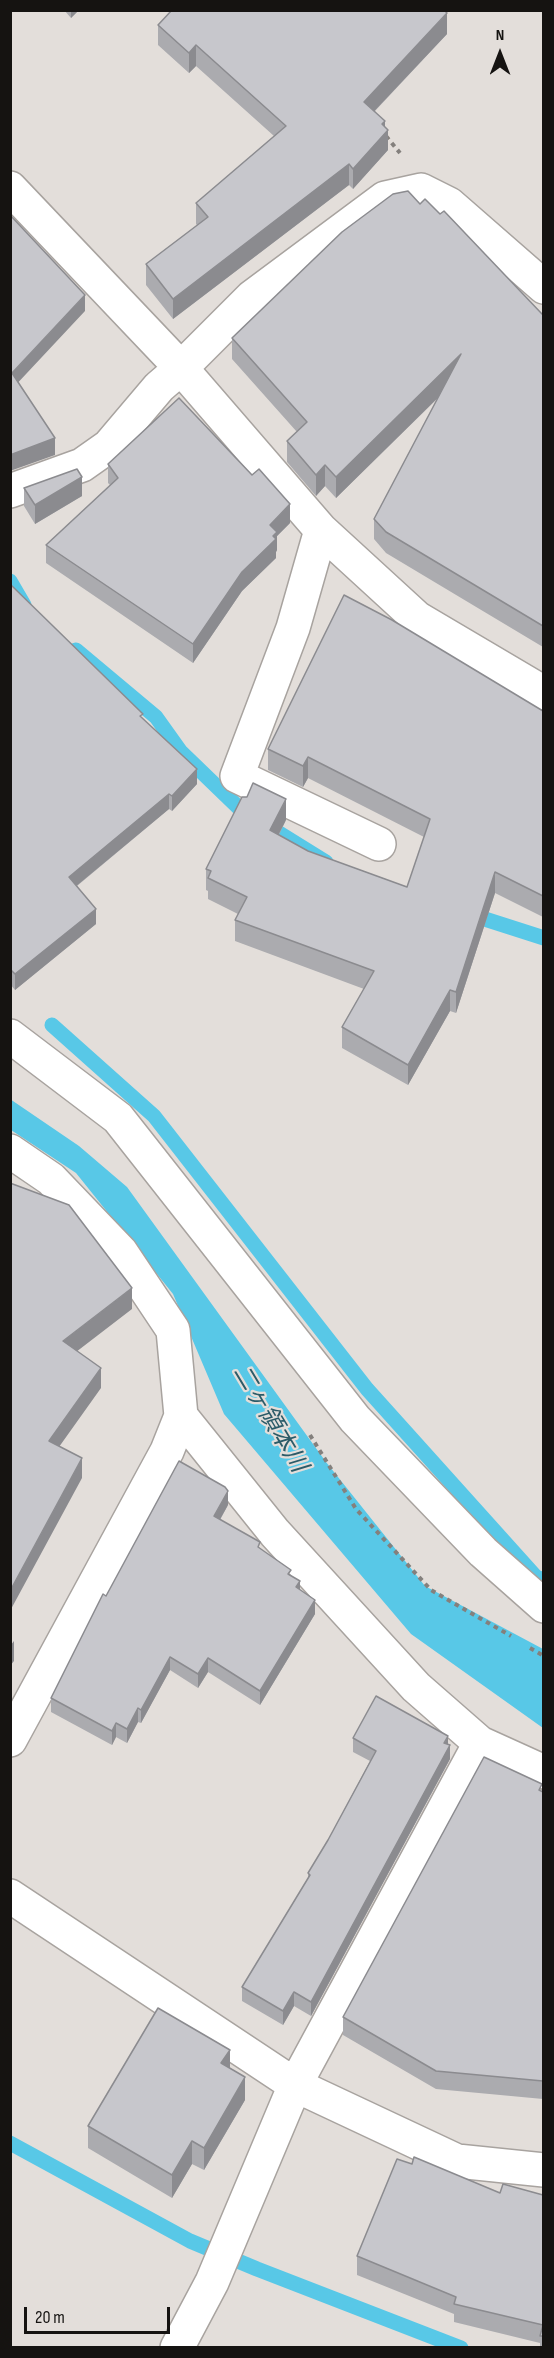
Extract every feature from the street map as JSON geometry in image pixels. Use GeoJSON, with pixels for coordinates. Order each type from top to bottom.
{"type":"FeatureCollection","features":[{"type":"Feature","properties":{"kind":"street"},"geometry":{"type":"LineString","coordinates":[[10,188],[181,369],[321,530],[417,618],[543,693]]}},
{"type":"Feature","properties":{"kind":"street"},"geometry":{"type":"LineString","coordinates":[[10,491],[82,465],[109,446],[159,387],[181,369],[252,297],[385,198],[422,190],[449,204],[543,287]]}},
{"type":"Feature","properties":{"kind":"street"},"geometry":{"type":"LineString","coordinates":[[321,530],[293,628],[237,776],[379,844]]}},
{"type":"Feature","properties":{"kind":"street"},"geometry":{"type":"LineString","coordinates":[[10,1036],[118,1118],[355,1419],[483,1552],[543,1606]]}},
{"type":"Feature","properties":{"kind":"street"},"geometry":{"type":"LineString","coordinates":[[10,1150],[51,1179],[121,1252],[173,1330],[181,1416],[167,1451],[10,1740]]}},
{"type":"Feature","properties":{"kind":"street"},"geometry":{"type":"LineString","coordinates":[[181,1416],[275,1533],[416,1687],[480,1743],[543,1772]]}},
{"type":"Feature","properties":{"kind":"street"},"geometry":{"type":"LineString","coordinates":[[177,2348],[212,2282],[296,2085],[480,1743]]}},
{"type":"Feature","properties":{"kind":"street"},"geometry":{"type":"LineString","coordinates":[[10,1896],[296,2085],[457,2161],[543,2170]]}},
{"type":"Feature","properties":{"kind":"path"},"geometry":{"type":"LineString","coordinates":[[382,132],[398,148],[422,190]]}},
{"type":"Feature","properties":{"kind":"water","name":"二ヶ領本川"},"geometry":{"type":"Polygon","coordinates":[[[10,1099],[79,1146],[127,1187],[326,1462],[425,1586],[543,1649],[543,1728],[411,1634],[224,1414],[173,1294],[76,1173],[11,1130],[10,1099]]]}},
{"type":"Feature","properties":{"kind":"building"},"geometry":{"type":"Polygon","coordinates":[[[172,10],[444,10],[447,13],[364,102],[385,121],[382,124],[388,130],[353,169],[349,164],[173,299],[146,264],[208,217],[196,203],[286,126],[196,45],[189,53],[158,25],[172,10]]]}},
{"type":"Feature","properties":{"kind":"building"},"geometry":{"type":"Polygon","coordinates":[[[408,191],[420,204],[425,199],[440,214],[444,211],[543,313],[543,626],[386,532],[374,519],[461,354],[336,477],[325,465],[316,475],[287,441],[307,422],[232,338],[342,232],[393,194],[408,191]]]}},
{"type":"Feature","properties":{"kind":"building"},"geometry":{"type":"Polygon","coordinates":[[[10,215],[85,295],[12,373],[55,438],[10,455],[10,215]]]}},
{"type":"Feature","properties":{"kind":"building"},"geometry":{"type":"Polygon","coordinates":[[[179,398],[252,475],[259,469],[290,504],[270,525],[277,532],[273,536],[276,539],[242,572],[193,644],[46,545],[118,478],[108,464],[179,398]]]}},
{"type":"Feature","properties":{"kind":"building"},"geometry":{"type":"Polygon","coordinates":[[[77,469],[82,477],[35,505],[24,488],[77,469]]]}},
{"type":"Feature","properties":{"kind":"building"},"geometry":{"type":"Polygon","coordinates":[[[10,584],[143,714],[140,716],[197,769],[172,796],[169,794],[69,877],[96,909],[15,974],[10,969],[10,584]]]}},
{"type":"Feature","properties":{"kind":"building"},"geometry":{"type":"Polygon","coordinates":[[[344,595],[392,620],[543,711],[543,896],[495,872],[456,992],[450,990],[408,1065],[342,1027],[374,971],[235,920],[247,897],[208,878],[211,871],[206,869],[242,797],[247,797],[253,783],[286,799],[270,830],[308,851],[407,887],[430,819],[308,757],[303,766],[268,749],[344,595]]]}},
{"type":"Feature","properties":{"kind":"building"},"geometry":{"type":"Polygon","coordinates":[[[10,1183],[69,1205],[132,1288],[63,1341],[101,1368],[49,1441],[82,1458],[10,1591],[10,1183]]]}},
{"type":"Feature","properties":{"kind":"building"},"geometry":{"type":"Polygon","coordinates":[[[179,1461],[225,1487],[228,1491],[214,1516],[260,1542],[258,1547],[291,1570],[288,1574],[300,1581],[296,1587],[315,1600],[260,1691],[208,1658],[198,1674],[170,1657],[141,1710],[138,1708],[127,1729],[116,1723],[112,1731],[51,1698],[103,1594],[106,1596],[179,1461]]]}},
{"type":"Feature","properties":{"kind":"building"},"geometry":{"type":"Polygon","coordinates":[[[376,1696],[448,1736],[444,1743],[450,1745],[311,2002],[294,1992],[283,2011],[242,1987],[310,1875],[308,1873],[376,1751],[353,1738],[376,1696]]]}},
{"type":"Feature","properties":{"kind":"building"},"geometry":{"type":"Polygon","coordinates":[[[484,1757],[542,1784],[539,1790],[543,1792],[543,2081],[436,2071],[343,2017],[484,1757]]]}},
{"type":"Feature","properties":{"kind":"building"},"geometry":{"type":"Polygon","coordinates":[[[158,2008],[230,2050],[221,2063],[245,2077],[204,2148],[192,2141],[172,2175],[88,2126],[158,2008]]]}},
{"type":"Feature","properties":{"kind":"building"},"geometry":{"type":"Polygon","coordinates":[[[414,2157],[500,2193],[503,2184],[543,2195],[543,2325],[454,2304],[456,2297],[357,2256],[397,2159],[412,2164],[414,2157]]]}},
{"type":"Feature","properties":{"kind":"waterway"},"geometry":{"type":"LineString","coordinates":[[10,581],[24,605]]}},
{"type":"Feature","properties":{"kind":"waterway"},"geometry":{"type":"LineString","coordinates":[[76,650],[156,717],[181,752],[239,808],[326,862]]}},
{"type":"Feature","properties":{"kind":"waterway"},"geometry":{"type":"LineString","coordinates":[[466,913],[544,938]]}},
{"type":"Feature","properties":{"kind":"waterway"},"geometry":{"type":"LineString","coordinates":[[52,1025],[154,1116],[367,1389],[536,1577],[544,1580]]}},
{"type":"Feature","properties":{"kind":"waterway"},"geometry":{"type":"LineString","coordinates":[[10,2143],[190,2241],[461,2348]]}}]}
